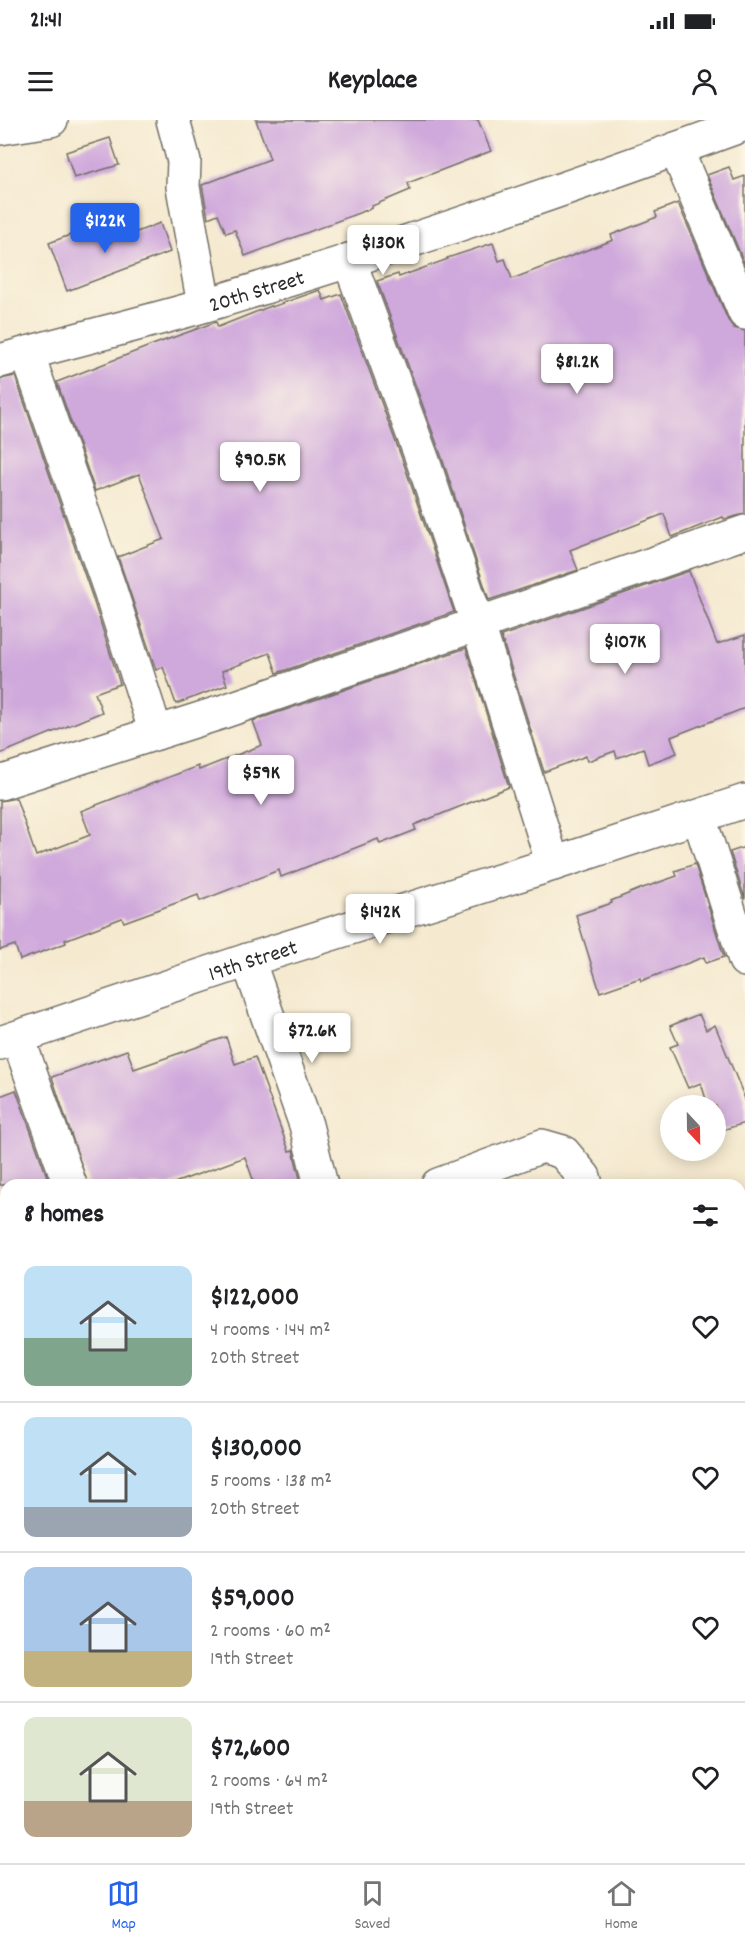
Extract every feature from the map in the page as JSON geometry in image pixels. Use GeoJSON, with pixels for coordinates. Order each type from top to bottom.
{"type":"FeatureCollection","features":[{"type":"Feature","properties":{"kind":"street"},"geometry":{"type":"LineString","coordinates":[[0,128],[51,120]]}},
{"type":"Feature","properties":{"kind":"street"},"geometry":{"type":"LineString","coordinates":[[173,120],[184,161],[183,187],[204,305]]}},
{"type":"Feature","properties":{"kind":"street","name":"20th Street"},"geometry":{"type":"LineString","coordinates":[[13,357],[204,305],[349,260],[745,124]]}},
{"type":"Feature","properties":{"kind":"street"},"geometry":{"type":"LineString","coordinates":[[676,149],[745,313]]}},
{"type":"Feature","properties":{"kind":"street"},"geometry":{"type":"LineString","coordinates":[[349,260],[423,461],[478,625],[553,864]]}},
{"type":"Feature","properties":{"kind":"street"},"geometry":{"type":"LineString","coordinates":[[13,357],[110,590],[156,733]]}},
{"type":"Feature","properties":{"kind":"street"},"geometry":{"type":"LineString","coordinates":[[0,783],[478,625],[745,532]]}},
{"type":"Feature","properties":{"kind":"street","name":"19th Street"},"geometry":{"type":"LineString","coordinates":[[9,1041],[248,960],[745,801]]}},
{"type":"Feature","properties":{"kind":"street"},"geometry":{"type":"LineString","coordinates":[[699,817],[745,960]]}},
{"type":"Feature","properties":{"kind":"street"},"geometry":{"type":"LineString","coordinates":[[248,960],[306,1125],[320,1179]]}},
{"type":"Feature","properties":{"kind":"street"},"geometry":{"type":"LineString","coordinates":[[9,1041],[67,1179]]}},
{"type":"Feature","properties":{"kind":"street"},"geometry":{"type":"LineString","coordinates":[[454,1179],[542,1146],[563,1152],[584,1179]]}},
{"type":"Feature","properties":{"kind":"building"},"geometry":{"type":"Polygon","coordinates":[[[256,120],[478,120],[491,151],[408,183],[410,190],[372,206],[372,208],[245,256],[235,230],[226,233],[218,214],[208,218],[202,185],[270,159],[256,120]]]}},
{"type":"Feature","properties":{"kind":"building"},"geometry":{"type":"Polygon","coordinates":[[[110,138],[119,165],[74,178],[66,152],[110,138]]]}},
{"type":"Feature","properties":{"kind":"building"},"geometry":{"type":"Polygon","coordinates":[[[729,167],[734,180],[745,176],[745,265],[707,175],[729,167]]]}},
{"type":"Feature","properties":{"kind":"building"},"geometry":{"type":"Polygon","coordinates":[[[678,203],[728,320],[734,328],[745,331],[745,514],[724,519],[723,517],[672,537],[664,514],[570,550],[578,570],[489,600],[441,455],[377,281],[398,274],[399,277],[493,243],[499,261],[505,259],[512,279],[613,240],[611,235],[657,217],[655,212],[678,203]]]}},
{"type":"Feature","properties":{"kind":"building"},"geometry":{"type":"Polygon","coordinates":[[[160,223],[170,252],[67,291],[49,243],[96,225],[103,245],[160,223]]]}},
{"type":"Feature","properties":{"kind":"building"},"geometry":{"type":"Polygon","coordinates":[[[320,290],[324,300],[341,294],[405,467],[454,612],[277,673],[270,653],[222,671],[227,685],[176,704],[163,667],[156,670],[118,557],[164,539],[139,474],[95,491],[57,382],[216,322],[218,327],[320,290]]]}},
{"type":"Feature","properties":{"kind":"building"},"geometry":{"type":"Polygon","coordinates":[[[15,376],[92,596],[120,684],[95,693],[102,712],[0,754],[0,379],[15,376]]]}},
{"type":"Feature","properties":{"kind":"building"},"geometry":{"type":"Polygon","coordinates":[[[689,571],[717,644],[745,635],[745,708],[671,737],[677,753],[648,764],[643,748],[617,758],[615,751],[588,761],[586,756],[544,772],[501,636],[689,571]]]}},
{"type":"Feature","properties":{"kind":"building"},"geometry":{"type":"Polygon","coordinates":[[[466,648],[509,787],[414,825],[416,830],[380,844],[378,839],[281,877],[279,870],[200,901],[198,895],[124,922],[122,918],[20,960],[15,945],[0,950],[0,801],[16,798],[36,856],[90,835],[81,811],[198,766],[199,770],[262,745],[253,721],[466,648]]]}},
{"type":"Feature","properties":{"kind":"building"},"geometry":{"type":"Polygon","coordinates":[[[745,847],[745,899],[730,852],[745,847]]]}},
{"type":"Feature","properties":{"kind":"building"},"geometry":{"type":"Polygon","coordinates":[[[695,864],[724,957],[706,963],[704,957],[641,981],[640,978],[600,992],[576,915],[677,876],[675,871],[695,864]]]}},
{"type":"Feature","properties":{"kind":"building"},"geometry":{"type":"Polygon","coordinates":[[[699,1014],[706,1030],[715,1025],[745,1099],[745,1123],[726,1129],[726,1095],[705,1095],[701,1083],[688,1088],[670,1047],[678,1044],[670,1026],[699,1014]]]}},
{"type":"Feature","properties":{"kind":"building"},"geometry":{"type":"Polygon","coordinates":[[[226,1037],[235,1064],[255,1057],[289,1151],[293,1150],[300,1179],[253,1179],[245,1157],[185,1179],[86,1179],[52,1077],[127,1050],[134,1069],[226,1037]]]}},
{"type":"Feature","properties":{"kind":"building"},"geometry":{"type":"Polygon","coordinates":[[[16,1090],[48,1179],[0,1179],[0,1096],[16,1090]]]}}]}
